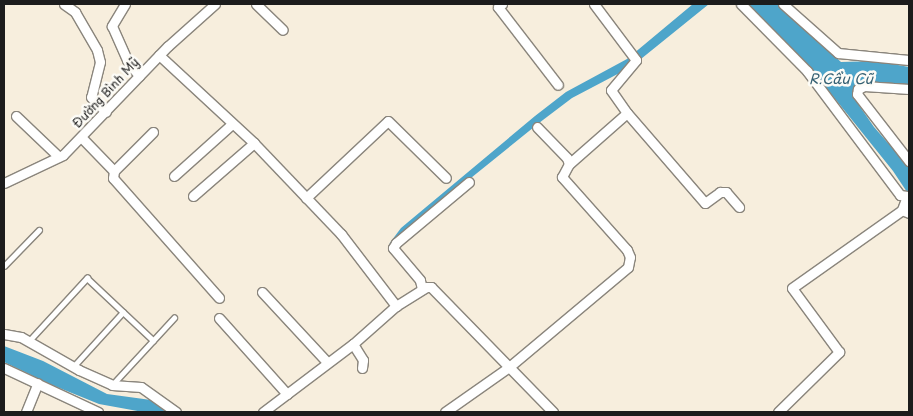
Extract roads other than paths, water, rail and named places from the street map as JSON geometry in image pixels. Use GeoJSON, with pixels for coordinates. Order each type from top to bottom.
{"type":"FeatureCollection","features":[{"type":"Feature","properties":{"kind":"street"},"geometry":{"type":"LineString","coordinates":[[64,4],[75,12],[98,50],[100,62],[91,97],[106,112]]}},
{"type":"Feature","properties":{"kind":"street"},"geometry":{"type":"LineString","coordinates":[[125,4],[112,26],[128,60],[139,76]]}},
{"type":"Feature","properties":{"kind":"street","name":"Đường Bình Mỹ"},"geometry":{"type":"LineString","coordinates":[[4,183],[59,158],[106,112],[159,55],[214,4]]}},
{"type":"Feature","properties":{"kind":"street"},"geometry":{"type":"LineString","coordinates":[[256,4],[283,30]]}},
{"type":"Feature","properties":{"kind":"street"},"geometry":{"type":"LineString","coordinates":[[594,4],[636,60],[611,90],[627,113],[705,203],[720,192],[726,192],[739,207]]}},
{"type":"Feature","properties":{"kind":"street"},"geometry":{"type":"LineString","coordinates":[[741,4],[807,71],[900,195],[907,196],[906,211],[809,273],[792,288],[838,355],[778,412]]}},
{"type":"Feature","properties":{"kind":"street"},"geometry":{"type":"LineString","coordinates":[[783,4],[838,53],[909,60]]}},
{"type":"Feature","properties":{"kind":"street"},"geometry":{"type":"LineString","coordinates":[[498,5],[558,85]]}},
{"type":"Feature","properties":{"kind":"street"},"geometry":{"type":"LineString","coordinates":[[159,55],[254,143],[341,234],[396,306]]}},
{"type":"Feature","properties":{"kind":"street"},"geometry":{"type":"LineString","coordinates":[[909,89],[864,86],[858,89],[857,94],[909,161]]}},
{"type":"Feature","properties":{"kind":"street"},"geometry":{"type":"LineString","coordinates":[[445,412],[510,367],[628,267],[630,257],[627,250],[562,177],[569,164],[627,113]]}},
{"type":"Feature","properties":{"kind":"street"},"geometry":{"type":"LineString","coordinates":[[16,116],[59,158]]}},
{"type":"Feature","properties":{"kind":"street"},"geometry":{"type":"LineString","coordinates":[[306,198],[388,121],[446,178]]}},
{"type":"Feature","properties":{"kind":"street"},"geometry":{"type":"LineString","coordinates":[[174,176],[232,124]]}},
{"type":"Feature","properties":{"kind":"street"},"geometry":{"type":"LineString","coordinates":[[537,127],[569,164]]}},
{"type":"Feature","properties":{"kind":"street"},"geometry":{"type":"LineString","coordinates":[[153,132],[114,171],[113,178],[123,193],[219,298]]}},
{"type":"Feature","properties":{"kind":"street"},"geometry":{"type":"LineString","coordinates":[[81,137],[114,171]]}},
{"type":"Feature","properties":{"kind":"street"},"geometry":{"type":"LineString","coordinates":[[193,196],[254,143]]}},
{"type":"Feature","properties":{"kind":"street"},"geometry":{"type":"LineString","coordinates":[[422,289],[420,280],[394,248],[396,242],[469,182]]}},
{"type":"Feature","properties":{"kind":"street"},"geometry":{"type":"LineString","coordinates":[[263,412],[353,344],[396,306],[422,289],[431,287],[552,412]]}},
{"type":"Feature","properties":{"kind":"street"},"geometry":{"type":"LineString","coordinates":[[262,292],[327,362]]}},
{"type":"Feature","properties":{"kind":"street"},"geometry":{"type":"LineString","coordinates":[[219,318],[287,394]]}},
{"type":"Feature","properties":{"kind":"street"},"geometry":{"type":"LineString","coordinates":[[4,334],[29,341],[73,367],[112,385],[141,387],[176,412]]}},
{"type":"Feature","properties":{"kind":"street"},"geometry":{"type":"LineString","coordinates":[[353,344],[363,360],[362,368]]}},
{"type":"Feature","properties":{"kind":"street"},"geometry":{"type":"LineString","coordinates":[[4,368],[97,412]]}},
{"type":"Feature","properties":{"kind":"street"},"geometry":{"type":"LineString","coordinates":[[26,412],[38,383]]}},
{"type":"Feature","properties":{"kind":"lane"},"geometry":{"type":"LineString","coordinates":[[4,266],[39,230]]}},
{"type":"Feature","properties":{"kind":"lane"},"geometry":{"type":"LineString","coordinates":[[29,341],[86,278],[153,340]]}},
{"type":"Feature","properties":{"kind":"lane"},"geometry":{"type":"LineString","coordinates":[[73,367],[124,312]]}},
{"type":"Feature","properties":{"kind":"lane"},"geometry":{"type":"LineString","coordinates":[[112,385],[174,318]]}},
{"type":"Feature","properties":{"kind":"water"},"geometry":{"type":"Polygon","coordinates":[[[693,4],[709,4],[631,67],[572,98],[389,244],[401,228],[535,116],[566,92],[627,59],[693,4]]]}},
{"type":"Feature","properties":{"kind":"water","name":"R.Cầu Cũ"},"geometry":{"type":"Polygon","coordinates":[[[748,4],[777,4],[841,62],[876,61],[909,67],[909,88],[856,88],[854,98],[874,127],[909,167],[909,195],[893,171],[828,90],[748,4]]]}},
{"type":"Feature","properties":{"kind":"water"},"geometry":{"type":"Polygon","coordinates":[[[4,346],[43,361],[107,394],[151,400],[166,412],[143,412],[99,404],[52,385],[4,362],[4,346]]]}}]}
